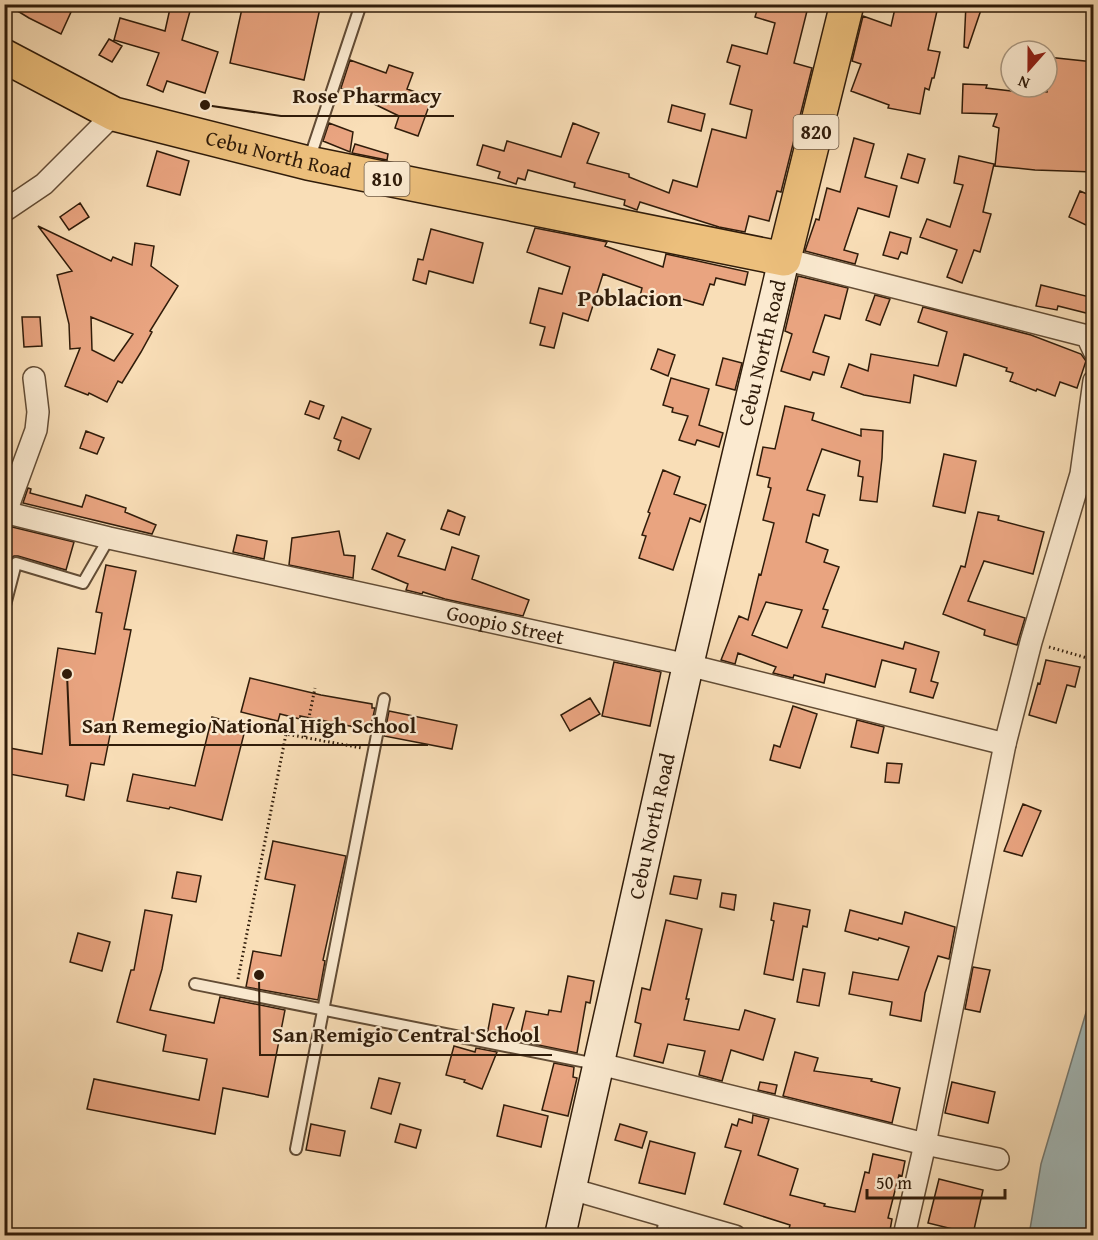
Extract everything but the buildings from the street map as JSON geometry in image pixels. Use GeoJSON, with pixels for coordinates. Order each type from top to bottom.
{"type":"FeatureCollection","features":[{"type":"Feature","properties":{"kind":"highway","name":"820"},"geometry":{"type":"LineString","coordinates":[[784,259],[847,4]]}},
{"type":"Feature","properties":{"kind":"highway","name":"Cebu North Road"},"geometry":{"type":"LineString","coordinates":[[4,56],[114,114],[308,163],[784,259]]}},
{"type":"Feature","properties":{"kind":"main road","name":"Cebu North Road"},"geometry":{"type":"LineString","coordinates":[[560,1236],[688,665],[784,259]]}},
{"type":"Feature","properties":{"kind":"street"},"geometry":{"type":"LineString","coordinates":[[4,211],[44,184],[114,114]]}},
{"type":"Feature","properties":{"kind":"street"},"geometry":{"type":"LineString","coordinates":[[784,259],[1087,336],[1094,351]]}},
{"type":"Feature","properties":{"kind":"street"},"geometry":{"type":"LineString","coordinates":[[5,512],[36,430],[38,412],[34,378]]}},
{"type":"Feature","properties":{"kind":"street"},"geometry":{"type":"LineString","coordinates":[[904,1236],[925,1144],[1005,744],[1031,642],[1081,474],[1094,381]]}},
{"type":"Feature","properties":{"kind":"street","name":"Goopio Street"},"geometry":{"type":"LineString","coordinates":[[5,512],[110,538],[688,665],[1005,744]]}},
{"type":"Feature","properties":{"kind":"street"},"geometry":{"type":"LineString","coordinates":[[600,1064],[925,1144],[998,1159]]}},
{"type":"Feature","properties":{"kind":"street"},"geometry":{"type":"LineString","coordinates":[[571,1189],[663,1225],[735,1236]]}},
{"type":"Feature","properties":{"kind":"lane"},"geometry":{"type":"LineString","coordinates":[[308,163],[361,4]]}},
{"type":"Feature","properties":{"kind":"lane"},"geometry":{"type":"LineString","coordinates":[[4,609],[16,563],[82,583],[110,538]]}},
{"type":"Feature","properties":{"kind":"lane"},"geometry":{"type":"LineString","coordinates":[[296,1149],[384,699]]}},
{"type":"Feature","properties":{"kind":"lane"},"geometry":{"type":"LineString","coordinates":[[195,984],[600,1064]]}},
{"type":"Feature","properties":{"kind":"path"},"geometry":{"type":"LineString","coordinates":[[1031,642],[1094,660]]}},
{"type":"Feature","properties":{"kind":"path"},"geometry":{"type":"LineString","coordinates":[[305,737],[315,688]]}},
{"type":"Feature","properties":{"kind":"path"},"geometry":{"type":"LineString","coordinates":[[236,992],[286,734],[374,750]]}},
{"type":"Feature","properties":{"kind":"water"},"geometry":{"type":"Polygon","coordinates":[[[1093,989],[1093,1235],[1029,1235],[1041,1164],[1093,989]]]}},
{"type":"Feature","properties":{"kind":"place","name":"Rose Pharmacy"},"geometry":{"type":"Point","coordinates":[205,105]}},
{"type":"Feature","properties":{"kind":"place","name":"San Remegio National High School"},"geometry":{"type":"Point","coordinates":[67,674]}},
{"type":"Feature","properties":{"kind":"place","name":"San Remigio Central School"},"geometry":{"type":"Point","coordinates":[259,975]}},
{"type":"Feature","properties":{"kind":"district","name":"Poblacion"},"geometry":{"type":"Point","coordinates":[630,298]}}]}
